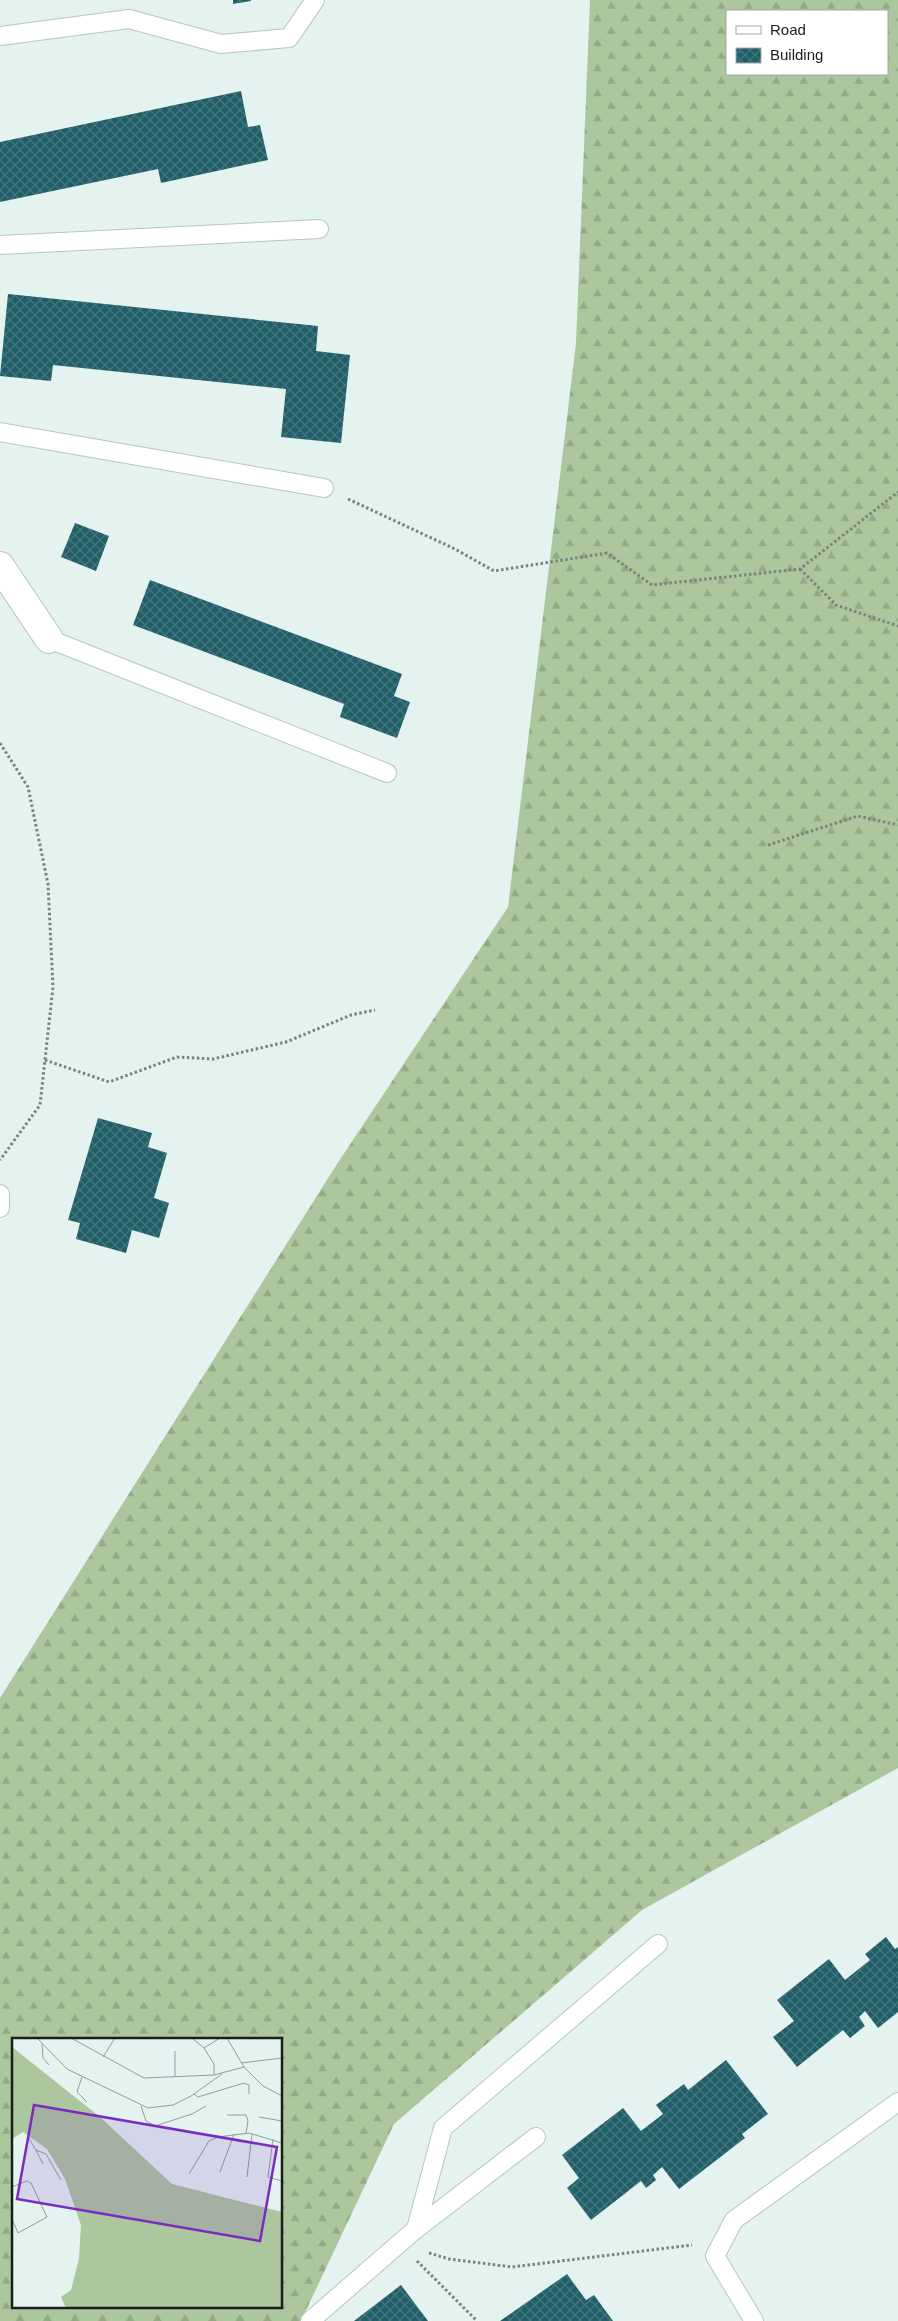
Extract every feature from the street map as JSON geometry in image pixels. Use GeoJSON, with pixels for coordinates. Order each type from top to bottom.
{"type":"FeatureCollection","features":[{"type":"Feature","properties":{"kind":"street"},"geometry":{"type":"LineString","coordinates":[[0,566],[49,639]]}},
{"type":"Feature","properties":{"kind":"lane"},"geometry":{"type":"LineString","coordinates":[[0,36],[130,19],[221,44],[289,38],[314,0]]}},
{"type":"Feature","properties":{"kind":"lane"},"geometry":{"type":"LineString","coordinates":[[0,245],[319,229]]}},
{"type":"Feature","properties":{"kind":"lane"},"geometry":{"type":"LineString","coordinates":[[0,432],[324,488]]}},
{"type":"Feature","properties":{"kind":"lane"},"geometry":{"type":"LineString","coordinates":[[49,639],[387,772]]}},
{"type":"Feature","properties":{"kind":"lane"},"geometry":{"type":"LineString","coordinates":[[0,1194],[0,1208]]}},
{"type":"Feature","properties":{"kind":"lane"},"geometry":{"type":"LineString","coordinates":[[416,2229],[443,2128],[658,1944]]}},
{"type":"Feature","properties":{"kind":"lane"},"geometry":{"type":"LineString","coordinates":[[754,2321],[715,2256],[734,2220],[898,2102]]}},
{"type":"Feature","properties":{"kind":"lane"},"geometry":{"type":"LineString","coordinates":[[310,2321],[416,2229],[536,2137]]}},
{"type":"Feature","properties":{"kind":"path"},"geometry":{"type":"LineString","coordinates":[[324,488],[455,549],[494,571],[607,553],[652,585],[800,568],[898,492]]}},
{"type":"Feature","properties":{"kind":"path"},"geometry":{"type":"LineString","coordinates":[[800,568],[836,606],[898,626]]}},
{"type":"Feature","properties":{"kind":"path"},"geometry":{"type":"LineString","coordinates":[[0,743],[28,787],[48,884],[53,987],[40,1105],[0,1160]]}},
{"type":"Feature","properties":{"kind":"path"},"geometry":{"type":"LineString","coordinates":[[768,845],[858,816],[898,825]]}},
{"type":"Feature","properties":{"kind":"path"},"geometry":{"type":"LineString","coordinates":[[45,1060],[109,1082],[177,1057],[212,1059],[286,1042],[352,1015],[375,1010]]}},
{"type":"Feature","properties":{"kind":"path"},"geometry":{"type":"LineString","coordinates":[[400,2244],[449,2260],[512,2267],[722,2242]]}},
{"type":"Feature","properties":{"kind":"path"},"geometry":{"type":"LineString","coordinates":[[400,2244],[472,2319],[477,2321]]}},
{"type":"Feature","properties":{"kind":"green space"},"geometry":{"type":"Polygon","coordinates":[[[590,0],[898,0],[898,1768],[642,1910],[394,2124],[301,2321],[0,2321],[0,1698],[337,1164],[508,907],[576,343],[590,0]]]}},
{"type":"Feature","properties":{"kind":"building"},"geometry":{"type":"Polygon","coordinates":[[[233,0],[251,0],[251,1],[233,4],[233,0]]]}},
{"type":"Feature","properties":{"kind":"building"},"geometry":{"type":"Polygon","coordinates":[[[241,91],[248,127],[260,125],[268,160],[161,183],[158,169],[0,202],[0,142],[241,91]]]}},
{"type":"Feature","properties":{"kind":"building"},"geometry":{"type":"Polygon","coordinates":[[[8,294],[318,326],[316,351],[350,355],[341,443],[281,437],[286,389],[53,365],[51,381],[0,376],[8,294]]]}},
{"type":"Feature","properties":{"kind":"building"},"geometry":{"type":"Polygon","coordinates":[[[75,523],[109,536],[96,571],[61,557],[75,523]]]}},
{"type":"Feature","properties":{"kind":"building"},"geometry":{"type":"Polygon","coordinates":[[[150,580],[402,674],[394,696],[410,702],[397,738],[340,717],[344,704],[133,625],[150,580]]]}},
{"type":"Feature","properties":{"kind":"building"},"geometry":{"type":"Polygon","coordinates":[[[98,1118],[152,1133],[148,1147],[167,1153],[154,1198],[169,1203],[159,1238],[132,1230],[126,1253],[76,1239],[80,1223],[68,1220],[98,1118]]]}},
{"type":"Feature","properties":{"kind":"building"},"geometry":{"type":"Polygon","coordinates":[[[886,1937],[895,1949],[898,1947],[898,2012],[878,2028],[865,2011],[859,2017],[865,2026],[850,2038],[843,2030],[797,2067],[773,2037],[794,2021],[777,2000],[829,1959],[845,1980],[870,1960],[865,1954],[886,1937]]]}},
{"type":"Feature","properties":{"kind":"building"},"geometry":{"type":"Polygon","coordinates":[[[726,2060],[768,2114],[742,2134],[745,2138],[679,2189],[662,2167],[653,2175],[656,2180],[646,2188],[641,2181],[591,2220],[567,2188],[579,2178],[562,2155],[623,2108],[641,2131],[663,2114],[656,2105],[684,2084],[688,2090],[726,2060]]]}},
{"type":"Feature","properties":{"kind":"building"},"geometry":{"type":"Polygon","coordinates":[[[567,2274],[586,2300],[594,2295],[613,2321],[500,2321],[567,2274]]]}},
{"type":"Feature","properties":{"kind":"building"},"geometry":{"type":"Polygon","coordinates":[[[401,2285],[428,2321],[354,2321],[401,2285]]]}}]}
